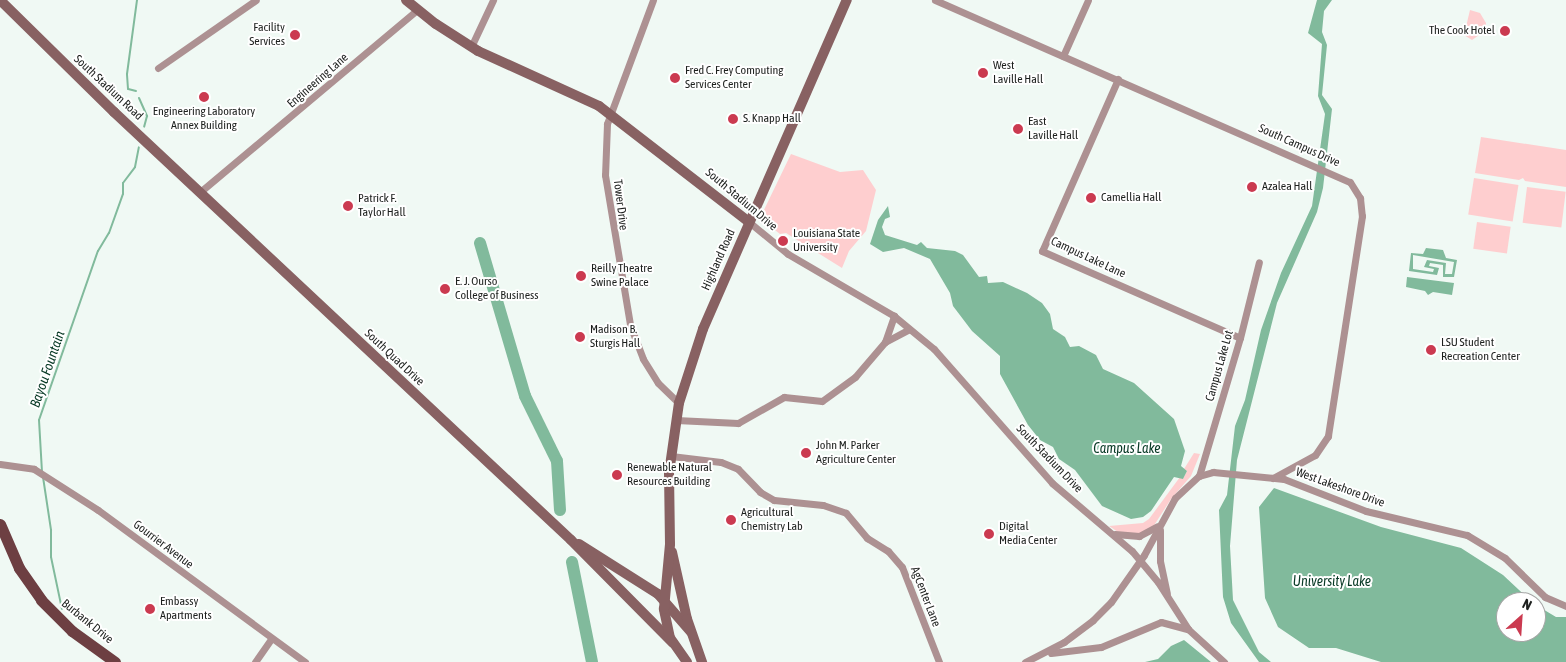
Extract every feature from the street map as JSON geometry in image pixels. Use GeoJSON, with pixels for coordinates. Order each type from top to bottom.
{"type":"FeatureCollection","features":[{"type":"Feature","properties":{"kind":"main road","name":"Burbank Drive"},"geometry":{"type":"LineString","coordinates":[[0,524],[19,568],[35,593],[72,631],[115,662]]}},
{"type":"Feature","properties":{"kind":"street","name":"South Stadium Road"},"geometry":{"type":"LineString","coordinates":[[0,0],[200,192]]}},
{"type":"Feature","properties":{"kind":"street"},"geometry":{"type":"LineString","coordinates":[[158,68],[256,0]]}},
{"type":"Feature","properties":{"kind":"street","name":"South Stadium Drive"},"geometry":{"type":"LineString","coordinates":[[406,0],[417,10],[471,47],[610,114],[800,262],[894,316],[950,365],[1052,483],[1112,533],[1140,561]]}},
{"type":"Feature","properties":{"kind":"street"},"geometry":{"type":"LineString","coordinates":[[471,47],[493,0]]}},
{"type":"Feature","properties":{"kind":"street","name":"Tower Drive"},"geometry":{"type":"LineString","coordinates":[[653,0],[610,114],[605,151],[608,204],[630,325],[643,359],[658,382],[679,402]]}},
{"type":"Feature","properties":{"kind":"street","name":"Highland Road"},"geometry":{"type":"LineString","coordinates":[[687,662],[673,643],[666,629],[664,599],[670,544],[671,456],[679,402],[694,352],[847,0]]}},
{"type":"Feature","properties":{"kind":"street","name":"South Campus Drive"},"geometry":{"type":"LineString","coordinates":[[935,0],[1338,174],[1350,182],[1356,191],[1362,216],[1328,436],[1315,454],[1273,478]]}},
{"type":"Feature","properties":{"kind":"street"},"geometry":{"type":"LineString","coordinates":[[1063,56],[1088,0]]}},
{"type":"Feature","properties":{"kind":"street","name":"Engineering Lane"},"geometry":{"type":"LineString","coordinates":[[200,192],[230,166],[294,117],[417,10]]}},
{"type":"Feature","properties":{"kind":"street","name":"Campus Lake Lane"},"geometry":{"type":"LineString","coordinates":[[1118,79],[1042,251],[1240,338]]}},
{"type":"Feature","properties":{"kind":"street","name":"South Quad Drive"},"geometry":{"type":"LineString","coordinates":[[200,192],[572,540],[673,643]]}},
{"type":"Feature","properties":{"kind":"street","name":"Campus Lake Lot"},"geometry":{"type":"LineString","coordinates":[[1199,476],[1240,338],[1259,262]]}},
{"type":"Feature","properties":{"kind":"street"},"geometry":{"type":"LineString","coordinates":[[885,342],[894,316]]}},
{"type":"Feature","properties":{"kind":"street"},"geometry":{"type":"LineString","coordinates":[[676,420],[738,423],[784,397],[822,402],[855,377],[885,342],[909,329]]}},
{"type":"Feature","properties":{"kind":"street","name":"AgCenter Lane"},"geometry":{"type":"LineString","coordinates":[[671,456],[720,462],[738,469],[760,492],[774,500],[824,505],[846,513],[867,538],[888,552],[902,567],[939,662]]}},
{"type":"Feature","properties":{"kind":"street","name":"Gourrier Avenue"},"geometry":{"type":"LineString","coordinates":[[0,464],[34,469],[98,510],[271,639],[305,662]]}},
{"type":"Feature","properties":{"kind":"street","name":"West Lakeshore Drive"},"geometry":{"type":"LineString","coordinates":[[1037,657],[1093,620],[1115,596],[1140,561],[1175,498],[1199,476],[1219,471],[1296,483],[1377,515],[1467,534],[1505,558],[1545,597],[1566,606]]}},
{"type":"Feature","properties":{"kind":"street"},"geometry":{"type":"LineString","coordinates":[[1112,533],[1139,536],[1160,525],[1160,561],[1167,596]]}},
{"type":"Feature","properties":{"kind":"street","name":"South Quad Drive"},"geometry":{"type":"LineString","coordinates":[[572,540],[664,599],[691,632]]}},
{"type":"Feature","properties":{"kind":"street","name":"Highland Road"},"geometry":{"type":"LineString","coordinates":[[670,544],[691,632],[702,662]]}},
{"type":"Feature","properties":{"kind":"street"},"geometry":{"type":"LineString","coordinates":[[1140,561],[1167,596],[1188,629],[1224,662]]}},
{"type":"Feature","properties":{"kind":"street"},"geometry":{"type":"LineString","coordinates":[[1025,662],[1037,657],[1101,646],[1160,622],[1188,629]]}},
{"type":"Feature","properties":{"kind":"street"},"geometry":{"type":"LineString","coordinates":[[255,662],[271,639]]}},
{"type":"Feature","properties":{"kind":"shaded area"},"geometry":{"type":"Polygon","coordinates":[[[1470,10],[1480,13],[1486,23],[1485,31],[1472,40],[1464,35],[1470,10]]]}},
{"type":"Feature","properties":{"kind":"shaded area"},"geometry":{"type":"Polygon","coordinates":[[[1481,137],[1566,150],[1566,187],[1525,181],[1523,178],[1519,180],[1475,173],[1481,137]]]}},
{"type":"Feature","properties":{"kind":"shaded area"},"geometry":{"type":"Polygon","coordinates":[[[791,154],[840,172],[863,170],[876,190],[866,231],[849,251],[842,268],[786,233],[780,234],[766,223],[762,214],[791,154]]]}},
{"type":"Feature","properties":{"kind":"shaded area"},"geometry":{"type":"Polygon","coordinates":[[[1474,178],[1518,185],[1513,222],[1468,215],[1474,178]]]}},
{"type":"Feature","properties":{"kind":"shaded area"},"geometry":{"type":"Polygon","coordinates":[[[1527,187],[1566,192],[1561,227],[1523,223],[1527,187]]]}},
{"type":"Feature","properties":{"kind":"shaded area"},"geometry":{"type":"Polygon","coordinates":[[[1477,222],[1511,227],[1507,253],[1473,249],[1477,222]]]}},
{"type":"Feature","properties":{"kind":"shaded area"},"geometry":{"type":"Polygon","coordinates":[[[1194,453],[1200,454],[1191,476],[1171,499],[1153,527],[1141,534],[1118,532],[1109,526],[1143,523],[1149,519],[1180,477],[1183,479],[1187,471],[1184,469],[1194,453]]]}},
{"type":"Feature","properties":{"kind":"water"},"geometry":{"type":"Polygon","coordinates":[[[1317,0],[1332,0],[1324,11],[1322,32],[1327,45],[1322,95],[1332,109],[1323,188],[1317,212],[1277,303],[1237,460],[1230,546],[1233,600],[1259,652],[1271,662],[1259,662],[1231,623],[1223,597],[1219,510],[1227,495],[1235,426],[1245,400],[1261,330],[1281,273],[1312,206],[1325,114],[1318,96],[1322,44],[1308,33],[1317,0]]]}},
{"type":"Feature","properties":{"kind":"water","name":"Campus Lake"},"geometry":{"type":"Polygon","coordinates":[[[888,206],[890,217],[885,219],[882,227],[885,235],[917,245],[921,242],[927,248],[955,251],[963,255],[979,277],[987,276],[988,283],[1003,282],[1027,293],[1042,303],[1050,314],[1053,329],[1065,337],[1070,347],[1079,346],[1096,355],[1103,369],[1134,383],[1174,419],[1185,451],[1181,466],[1187,471],[1183,479],[1174,477],[1151,511],[1143,517],[1131,519],[1102,506],[1075,470],[1059,459],[1053,447],[1040,440],[1028,425],[1000,374],[1000,356],[972,331],[953,306],[950,293],[930,259],[904,248],[883,252],[870,244],[878,220],[888,206]]]}},
{"type":"Feature","properties":{"kind":"water"},"geometry":{"type":"Polygon","coordinates":[[[1426,248],[1443,250],[1446,258],[1457,260],[1454,277],[1443,277],[1443,265],[1430,263],[1429,266],[1439,268],[1437,275],[1409,271],[1411,253],[1423,254],[1426,248]],[[1413,255],[1413,269],[1433,272],[1434,269],[1424,267],[1427,260],[1446,263],[1445,274],[1452,274],[1454,262],[1413,255]]]}},
{"type":"Feature","properties":{"kind":"water"},"geometry":{"type":"Polygon","coordinates":[[[1407,277],[1454,283],[1452,295],[1433,292],[1428,295],[1425,291],[1406,287],[1407,277]]]}},
{"type":"Feature","properties":{"kind":"water","name":"University Lake"},"geometry":{"type":"Polygon","coordinates":[[[1274,488],[1381,527],[1461,548],[1503,575],[1521,592],[1496,592],[1496,642],[1546,642],[1546,611],[1556,617],[1566,617],[1566,662],[1381,662],[1336,648],[1309,648],[1278,627],[1265,598],[1259,507],[1274,488]]]}},
{"type":"Feature","properties":{"kind":"water"},"geometry":{"type":"Polygon","coordinates":[[[1184,640],[1211,662],[1145,662],[1158,659],[1171,646],[1184,640]]]}},
{"type":"Feature","properties":{"kind":"waterway","name":"Bayou Fountain"},"geometry":{"type":"LineString","coordinates":[[136,91],[128,89],[127,74],[137,0]]}},
{"type":"Feature","properties":{"kind":"waterway","name":"Bayou Fountain"},"geometry":{"type":"LineString","coordinates":[[139,98],[147,116],[144,127]]}},
{"type":"Feature","properties":{"kind":"waterway","name":"Bayou Fountain"},"geometry":{"type":"LineString","coordinates":[[42,472],[39,420],[98,251],[109,233],[123,194],[123,183],[135,167],[139,147]]}},
{"type":"Feature","properties":{"kind":"waterway"},"geometry":{"type":"LineString","coordinates":[[480,243],[525,396],[557,461],[560,510]]}},
{"type":"Feature","properties":{"kind":"waterway","name":"Bayou Fountain"},"geometry":{"type":"LineString","coordinates":[[43,477],[51,530],[51,557],[62,609]]}},
{"type":"Feature","properties":{"kind":"waterway"},"geometry":{"type":"LineString","coordinates":[[572,562],[592,662]]}},
{"type":"Feature","properties":{"kind":"place","name":"The Cook Hotel"},"geometry":{"type":"Point","coordinates":[1505,31]}},
{"type":"Feature","properties":{"kind":"place","name":"Facility Services"},"geometry":{"type":"Point","coordinates":[295,35]}},
{"type":"Feature","properties":{"kind":"place","name":"West Laville Hall"},"geometry":{"type":"Point","coordinates":[983,73]}},
{"type":"Feature","properties":{"kind":"place","name":"Fred C. Frey Computing Services Center"},"geometry":{"type":"Point","coordinates":[675,78]}},
{"type":"Feature","properties":{"kind":"place","name":"Engineering Laboratory Annex Building"},"geometry":{"type":"Point","coordinates":[204,97]}},
{"type":"Feature","properties":{"kind":"place","name":"S. Knapp Hall"},"geometry":{"type":"Point","coordinates":[733,119]}},
{"type":"Feature","properties":{"kind":"place","name":"East Laville Hall"},"geometry":{"type":"Point","coordinates":[1018,129]}},
{"type":"Feature","properties":{"kind":"place","name":"Azalea Hall"},"geometry":{"type":"Point","coordinates":[1252,187]}},
{"type":"Feature","properties":{"kind":"place","name":"Camellia Hall"},"geometry":{"type":"Point","coordinates":[1091,198]}},
{"type":"Feature","properties":{"kind":"place","name":"Patrick F. Taylor Hall"},"geometry":{"type":"Point","coordinates":[348,206]}},
{"type":"Feature","properties":{"kind":"place","name":"Louisiana State University"},"geometry":{"type":"Point","coordinates":[783,241]}},
{"type":"Feature","properties":{"kind":"place","name":"Reilly Theatre Swine Palace"},"geometry":{"type":"Point","coordinates":[581,276]}},
{"type":"Feature","properties":{"kind":"place","name":"E. J. Ourso College of Business"},"geometry":{"type":"Point","coordinates":[445,289]}},
{"type":"Feature","properties":{"kind":"place","name":"Madison B. Sturgis Hall"},"geometry":{"type":"Point","coordinates":[580,337]}},
{"type":"Feature","properties":{"kind":"place","name":"LSU Student Recreation Center"},"geometry":{"type":"Point","coordinates":[1431,350]}},
{"type":"Feature","properties":{"kind":"place","name":"John M. Parker Agriculture Center"},"geometry":{"type":"Point","coordinates":[806,453]}},
{"type":"Feature","properties":{"kind":"place","name":"Renewable Natural Resources Building"},"geometry":{"type":"Point","coordinates":[617,475]}},
{"type":"Feature","properties":{"kind":"place","name":"Agricultural Chemistry Lab"},"geometry":{"type":"Point","coordinates":[731,520]}},
{"type":"Feature","properties":{"kind":"place","name":"Digital Media Center"},"geometry":{"type":"Point","coordinates":[989,534]}},
{"type":"Feature","properties":{"kind":"place","name":"Embassy Apartments"},"geometry":{"type":"Point","coordinates":[150,609]}}]}
